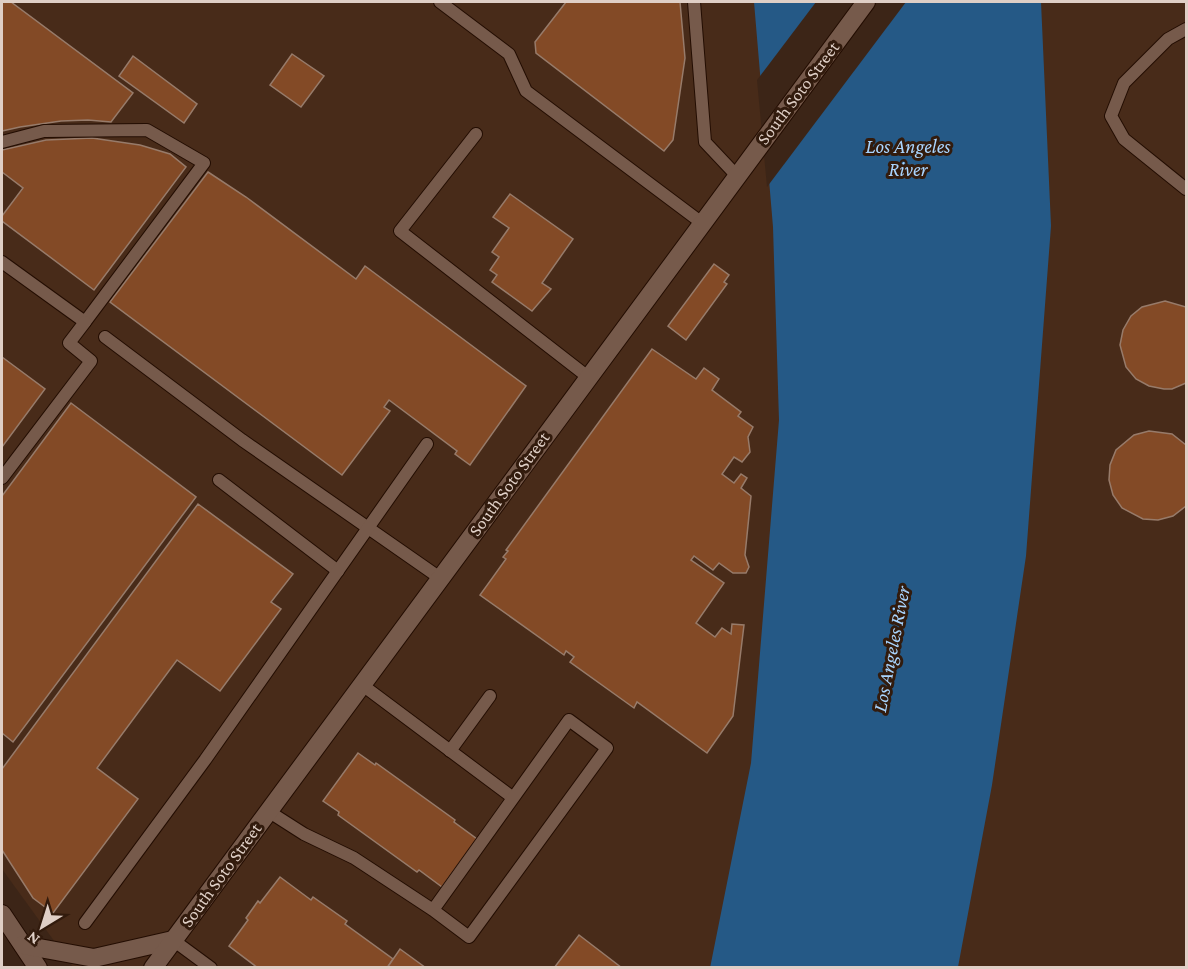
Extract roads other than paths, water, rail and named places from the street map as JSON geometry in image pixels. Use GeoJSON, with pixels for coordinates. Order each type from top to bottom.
{"type":"FeatureCollection","features":[{"type":"Feature","properties":{"kind":"main road","name":"South Soto Street"},"geometry":{"type":"LineString","coordinates":[[153,968],[866,2]]}},
{"type":"Feature","properties":{"kind":"main road"},"geometry":{"type":"LineString","coordinates":[[2,914],[38,968]]}},
{"type":"Feature","properties":{"kind":"main road"},"geometry":{"type":"LineString","coordinates":[[23,945],[94,958],[173,940]]}},
{"type":"Feature","properties":{"kind":"lane"},"geometry":{"type":"LineString","coordinates":[[440,2],[509,54],[526,91],[702,223]]}},
{"type":"Feature","properties":{"kind":"lane"},"geometry":{"type":"LineString","coordinates":[[694,2],[705,142],[737,176]]}},
{"type":"Feature","properties":{"kind":"lane"},"geometry":{"type":"LineString","coordinates":[[1186,29],[1168,39],[1124,82],[1111,116],[1124,139],[1186,189]]}},
{"type":"Feature","properties":{"kind":"lane"},"geometry":{"type":"LineString","coordinates":[[2,142],[44,131],[147,129],[204,163],[69,343],[90,361],[2,478]]}},
{"type":"Feature","properties":{"kind":"lane"},"geometry":{"type":"LineString","coordinates":[[476,134],[400,231],[588,377]]}},
{"type":"Feature","properties":{"kind":"lane"},"geometry":{"type":"LineString","coordinates":[[2,262],[85,322]]}},
{"type":"Feature","properties":{"kind":"lane"},"geometry":{"type":"LineString","coordinates":[[105,337],[242,440],[440,578]]}},
{"type":"Feature","properties":{"kind":"lane"},"geometry":{"type":"LineString","coordinates":[[86,923],[427,444]]}},
{"type":"Feature","properties":{"kind":"lane"},"geometry":{"type":"LineString","coordinates":[[219,480],[338,571]]}},
{"type":"Feature","properties":{"kind":"lane"},"geometry":{"type":"LineString","coordinates":[[361,684],[512,797]]}},
{"type":"Feature","properties":{"kind":"lane"},"geometry":{"type":"LineString","coordinates":[[450,751],[490,696]]}},
{"type":"Feature","properties":{"kind":"lane"},"geometry":{"type":"LineString","coordinates":[[268,811],[304,834],[354,858],[433,910],[469,937],[607,748],[569,720],[433,910]]}},
{"type":"Feature","properties":{"kind":"lane"},"geometry":{"type":"LineString","coordinates":[[173,940],[211,968]]}},
{"type":"Feature","properties":{"kind":"water","name":"Los Angeles River"},"geometry":{"type":"Polygon","coordinates":[[[754,2],[1041,2],[1051,226],[1026,556],[992,785],[958,967],[710,968],[751,763],[779,420],[773,227],[754,2]]]}}]}
